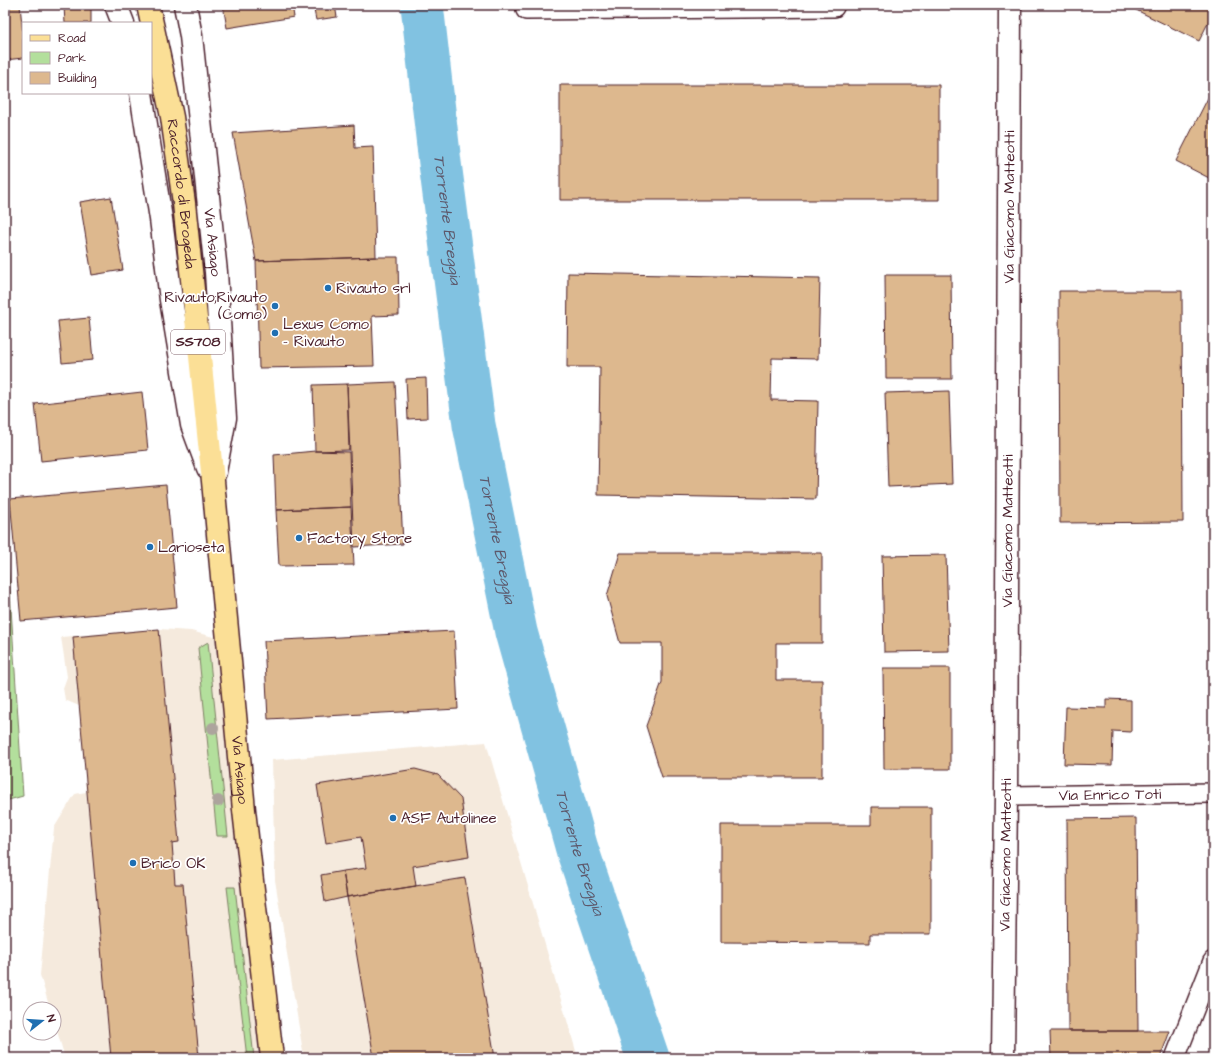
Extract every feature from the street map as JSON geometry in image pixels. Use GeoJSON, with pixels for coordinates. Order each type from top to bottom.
{"type":"FeatureCollection","features":[{"type":"Feature","properties":{"kind":"main road","name":"Raccordo di Brogeda"},"geometry":{"type":"LineString","coordinates":[[148,5],[152,22]]}},
{"type":"Feature","properties":{"kind":"main road","name":"Raccordo di Brogeda"},"geometry":{"type":"LineString","coordinates":[[152,24],[173,124],[184,203],[213,481]]}},
{"type":"Feature","properties":{"kind":"main road","name":"Via Asiago"},"geometry":{"type":"LineString","coordinates":[[213,481],[244,810],[272,1058]]}},
{"type":"Feature","properties":{"kind":"street"},"geometry":{"type":"LineString","coordinates":[[116,5],[123,22]]}},
{"type":"Feature","properties":{"kind":"street","name":"Via Asiago"},"geometry":{"type":"LineString","coordinates":[[185,5],[190,36],[216,272],[224,418],[213,481]]}},
{"type":"Feature","properties":{"kind":"street"},"geometry":{"type":"LineString","coordinates":[[526,10],[834,7],[834,5]]}},
{"type":"Feature","properties":{"kind":"street","name":"Via Giacomo Matteotti"},"geometry":{"type":"LineString","coordinates":[[1003,1058],[1006,796],[1010,5]]}},
{"type":"Feature","properties":{"kind":"street","name":"Via Asiago"},"geometry":{"type":"LineString","coordinates":[[141,94],[161,219],[171,300],[192,425],[213,481]]}},
{"type":"Feature","properties":{"kind":"street","name":"Via Enrico Toti"},"geometry":{"type":"LineString","coordinates":[[1006,796],[1213,792]]}},
{"type":"Feature","properties":{"kind":"street"},"geometry":{"type":"LineString","coordinates":[[1175,1058],[1213,962]]}},
{"type":"Feature","properties":{"kind":"shaded area"},"geometry":{"type":"Polygon","coordinates":[[[159,629],[191,631],[228,641],[272,1058],[65,1058],[60,1041],[62,1041],[62,1001],[48,1001],[40,975],[54,828],[75,794],[86,792],[79,706],[65,700],[63,688],[67,677],[61,637],[159,629]]]}},
{"type":"Feature","properties":{"kind":"shaded area"},"geometry":{"type":"Polygon","coordinates":[[[486,742],[578,1058],[304,1058],[275,880],[272,760],[486,742]]]}},
{"type":"Feature","properties":{"kind":"green space"},"geometry":{"type":"Polygon","coordinates":[[[5,514],[23,796],[5,801],[5,514]]]}},
{"type":"Feature","properties":{"kind":"green space"},"geometry":{"type":"Polygon","coordinates":[[[208,642],[228,836],[217,836],[198,648],[208,642]]]}},
{"type":"Feature","properties":{"kind":"green space"},"geometry":{"type":"Polygon","coordinates":[[[227,887],[235,887],[254,1058],[247,1058],[227,887]]]}},
{"type":"Feature","properties":{"kind":"building"},"geometry":{"type":"Polygon","coordinates":[[[5,5],[20,5],[22,25],[22,58],[5,60],[5,5]]]}},
{"type":"Feature","properties":{"kind":"building"},"geometry":{"type":"Polygon","coordinates":[[[91,5],[91,22],[65,22],[64,6],[91,5]]]}},
{"type":"Feature","properties":{"kind":"building"},"geometry":{"type":"Polygon","coordinates":[[[223,5],[292,5],[294,17],[227,28],[223,5]]]}},
{"type":"Feature","properties":{"kind":"building"},"geometry":{"type":"Polygon","coordinates":[[[313,5],[335,5],[337,17],[316,20],[313,5]]]}},
{"type":"Feature","properties":{"kind":"building"},"geometry":{"type":"Polygon","coordinates":[[[1126,5],[1213,5],[1213,13],[1199,41],[1126,5]]]}},
{"type":"Feature","properties":{"kind":"building"},"geometry":{"type":"Polygon","coordinates":[[[560,85],[939,85],[939,200],[560,200],[560,85]]]}},
{"type":"Feature","properties":{"kind":"building"},"geometry":{"type":"Polygon","coordinates":[[[1213,88],[1213,180],[1176,161],[1213,88]]]}},
{"type":"Feature","properties":{"kind":"building"},"geometry":{"type":"Polygon","coordinates":[[[354,125],[355,148],[373,147],[376,257],[256,261],[233,133],[354,125]]]}},
{"type":"Feature","properties":{"kind":"building"},"geometry":{"type":"Polygon","coordinates":[[[111,197],[123,270],[92,275],[80,202],[111,197]]]}},
{"type":"Feature","properties":{"kind":"building","name":"Rivauto srl"},"geometry":{"type":"Polygon","coordinates":[[[398,257],[399,315],[372,316],[374,366],[259,368],[256,261],[398,257]]]}},
{"type":"Feature","properties":{"kind":"building"},"geometry":{"type":"Polygon","coordinates":[[[568,273],[820,278],[818,359],[772,358],[771,400],[818,401],[816,499],[598,495],[600,367],[567,367],[568,273]]]}},
{"type":"Feature","properties":{"kind":"building"},"geometry":{"type":"Polygon","coordinates":[[[885,275],[951,275],[952,379],[886,379],[885,275]]]}},
{"type":"Feature","properties":{"kind":"building"},"geometry":{"type":"Polygon","coordinates":[[[1059,291],[1182,291],[1183,522],[1060,523],[1059,291]]]}},
{"type":"Feature","properties":{"kind":"building"},"geometry":{"type":"Polygon","coordinates":[[[89,318],[93,360],[62,363],[58,321],[89,318]]]}},
{"type":"Feature","properties":{"kind":"building"},"geometry":{"type":"Polygon","coordinates":[[[426,378],[427,418],[408,419],[406,379],[426,378]]]}},
{"type":"Feature","properties":{"kind":"building"},"geometry":{"type":"Polygon","coordinates":[[[395,382],[403,544],[354,547],[347,384],[395,382]]]}},
{"type":"Feature","properties":{"kind":"building"},"geometry":{"type":"Polygon","coordinates":[[[347,384],[349,450],[315,451],[313,385],[347,384]]]}},
{"type":"Feature","properties":{"kind":"building"},"geometry":{"type":"Polygon","coordinates":[[[949,391],[952,484],[888,487],[885,393],[949,391]]]}},
{"type":"Feature","properties":{"kind":"building"},"geometry":{"type":"Polygon","coordinates":[[[142,392],[148,450],[41,461],[35,404],[142,392]]]}},
{"type":"Feature","properties":{"kind":"building"},"geometry":{"type":"Polygon","coordinates":[[[315,451],[349,452],[351,507],[276,510],[274,455],[315,451]]]}},
{"type":"Feature","properties":{"kind":"building"},"geometry":{"type":"Polygon","coordinates":[[[166,485],[177,607],[21,621],[10,499],[166,485]]]}},
{"type":"Feature","properties":{"kind":"building"},"geometry":{"type":"Polygon","coordinates":[[[351,507],[354,565],[279,566],[276,510],[351,507]]]}},
{"type":"Feature","properties":{"kind":"building"},"geometry":{"type":"Polygon","coordinates":[[[620,553],[822,553],[822,643],[776,643],[776,680],[822,680],[822,777],[662,777],[646,726],[662,682],[662,643],[620,643],[607,596],[620,553]]]}},
{"type":"Feature","properties":{"kind":"building"},"geometry":{"type":"Polygon","coordinates":[[[946,555],[949,651],[884,652],[882,556],[946,555]]]}},
{"type":"Feature","properties":{"kind":"building","name":"Brico OK"},"geometry":{"type":"Polygon","coordinates":[[[159,629],[179,842],[172,843],[175,884],[183,884],[199,1058],[111,1058],[73,637],[159,629]]]}},
{"type":"Feature","properties":{"kind":"building"},"geometry":{"type":"Polygon","coordinates":[[[454,631],[458,709],[268,719],[264,641],[454,631]]]}},
{"type":"Feature","properties":{"kind":"building"},"geometry":{"type":"Polygon","coordinates":[[[883,668],[950,668],[950,769],[884,769],[883,668]]]}},
{"type":"Feature","properties":{"kind":"building"},"geometry":{"type":"Polygon","coordinates":[[[1106,699],[1131,700],[1131,732],[1113,731],[1112,765],[1064,764],[1066,707],[1106,708],[1106,699]]]}},
{"type":"Feature","properties":{"kind":"building","name":"ASF Autolinee"},"geometry":{"type":"Polygon","coordinates":[[[415,769],[438,775],[461,799],[469,857],[413,866],[416,886],[347,897],[343,871],[366,868],[361,837],[326,843],[317,785],[415,769]]]}},
{"type":"Feature","properties":{"kind":"building"},"geometry":{"type":"Polygon","coordinates":[[[871,807],[931,807],[931,934],[870,934],[870,943],[721,942],[721,825],[871,825],[871,807]]]}},
{"type":"Feature","properties":{"kind":"building"},"geometry":{"type":"Polygon","coordinates":[[[1136,818],[1138,1031],[1068,1031],[1067,819],[1136,818]]]}},
{"type":"Feature","properties":{"kind":"building"},"geometry":{"type":"Polygon","coordinates":[[[343,871],[347,897],[325,902],[321,875],[343,871]]]}},
{"type":"Feature","properties":{"kind":"building"},"geometry":{"type":"Polygon","coordinates":[[[465,878],[495,1058],[374,1058],[347,897],[465,878]]]}},
{"type":"Feature","properties":{"kind":"building"},"geometry":{"type":"Polygon","coordinates":[[[1050,1031],[1170,1031],[1160,1058],[1051,1058],[1050,1031]]]}},
{"type":"Feature","properties":{"kind":"waterway","name":"Torrente Breggia"},"geometry":{"type":"LineString","coordinates":[[422,5],[440,163],[474,425],[516,632],[577,849],[648,1058]]}},
{"type":"Feature","properties":{"kind":"place","name":"Rivauto srl"},"geometry":{"type":"Point","coordinates":[328,288]}},
{"type":"Feature","properties":{"kind":"place","name":"Rivauto;Rivauto (Como)"},"geometry":{"type":"Point","coordinates":[275,306]}},
{"type":"Feature","properties":{"kind":"place","name":"Lexus Como - Rivauto"},"geometry":{"type":"Point","coordinates":[275,333]}},
{"type":"Feature","properties":{"kind":"place","name":"Factory Store"},"geometry":{"type":"Point","coordinates":[299,538]}},
{"type":"Feature","properties":{"kind":"place","name":"Larioseta"},"geometry":{"type":"Point","coordinates":[150,547]}},
{"type":"Feature","properties":{"kind":"place","name":"ASF Autolinee"},"geometry":{"type":"Point","coordinates":[393,818]}},
{"type":"Feature","properties":{"kind":"place","name":"Brico OK"},"geometry":{"type":"Point","coordinates":[133,863]}}]}
